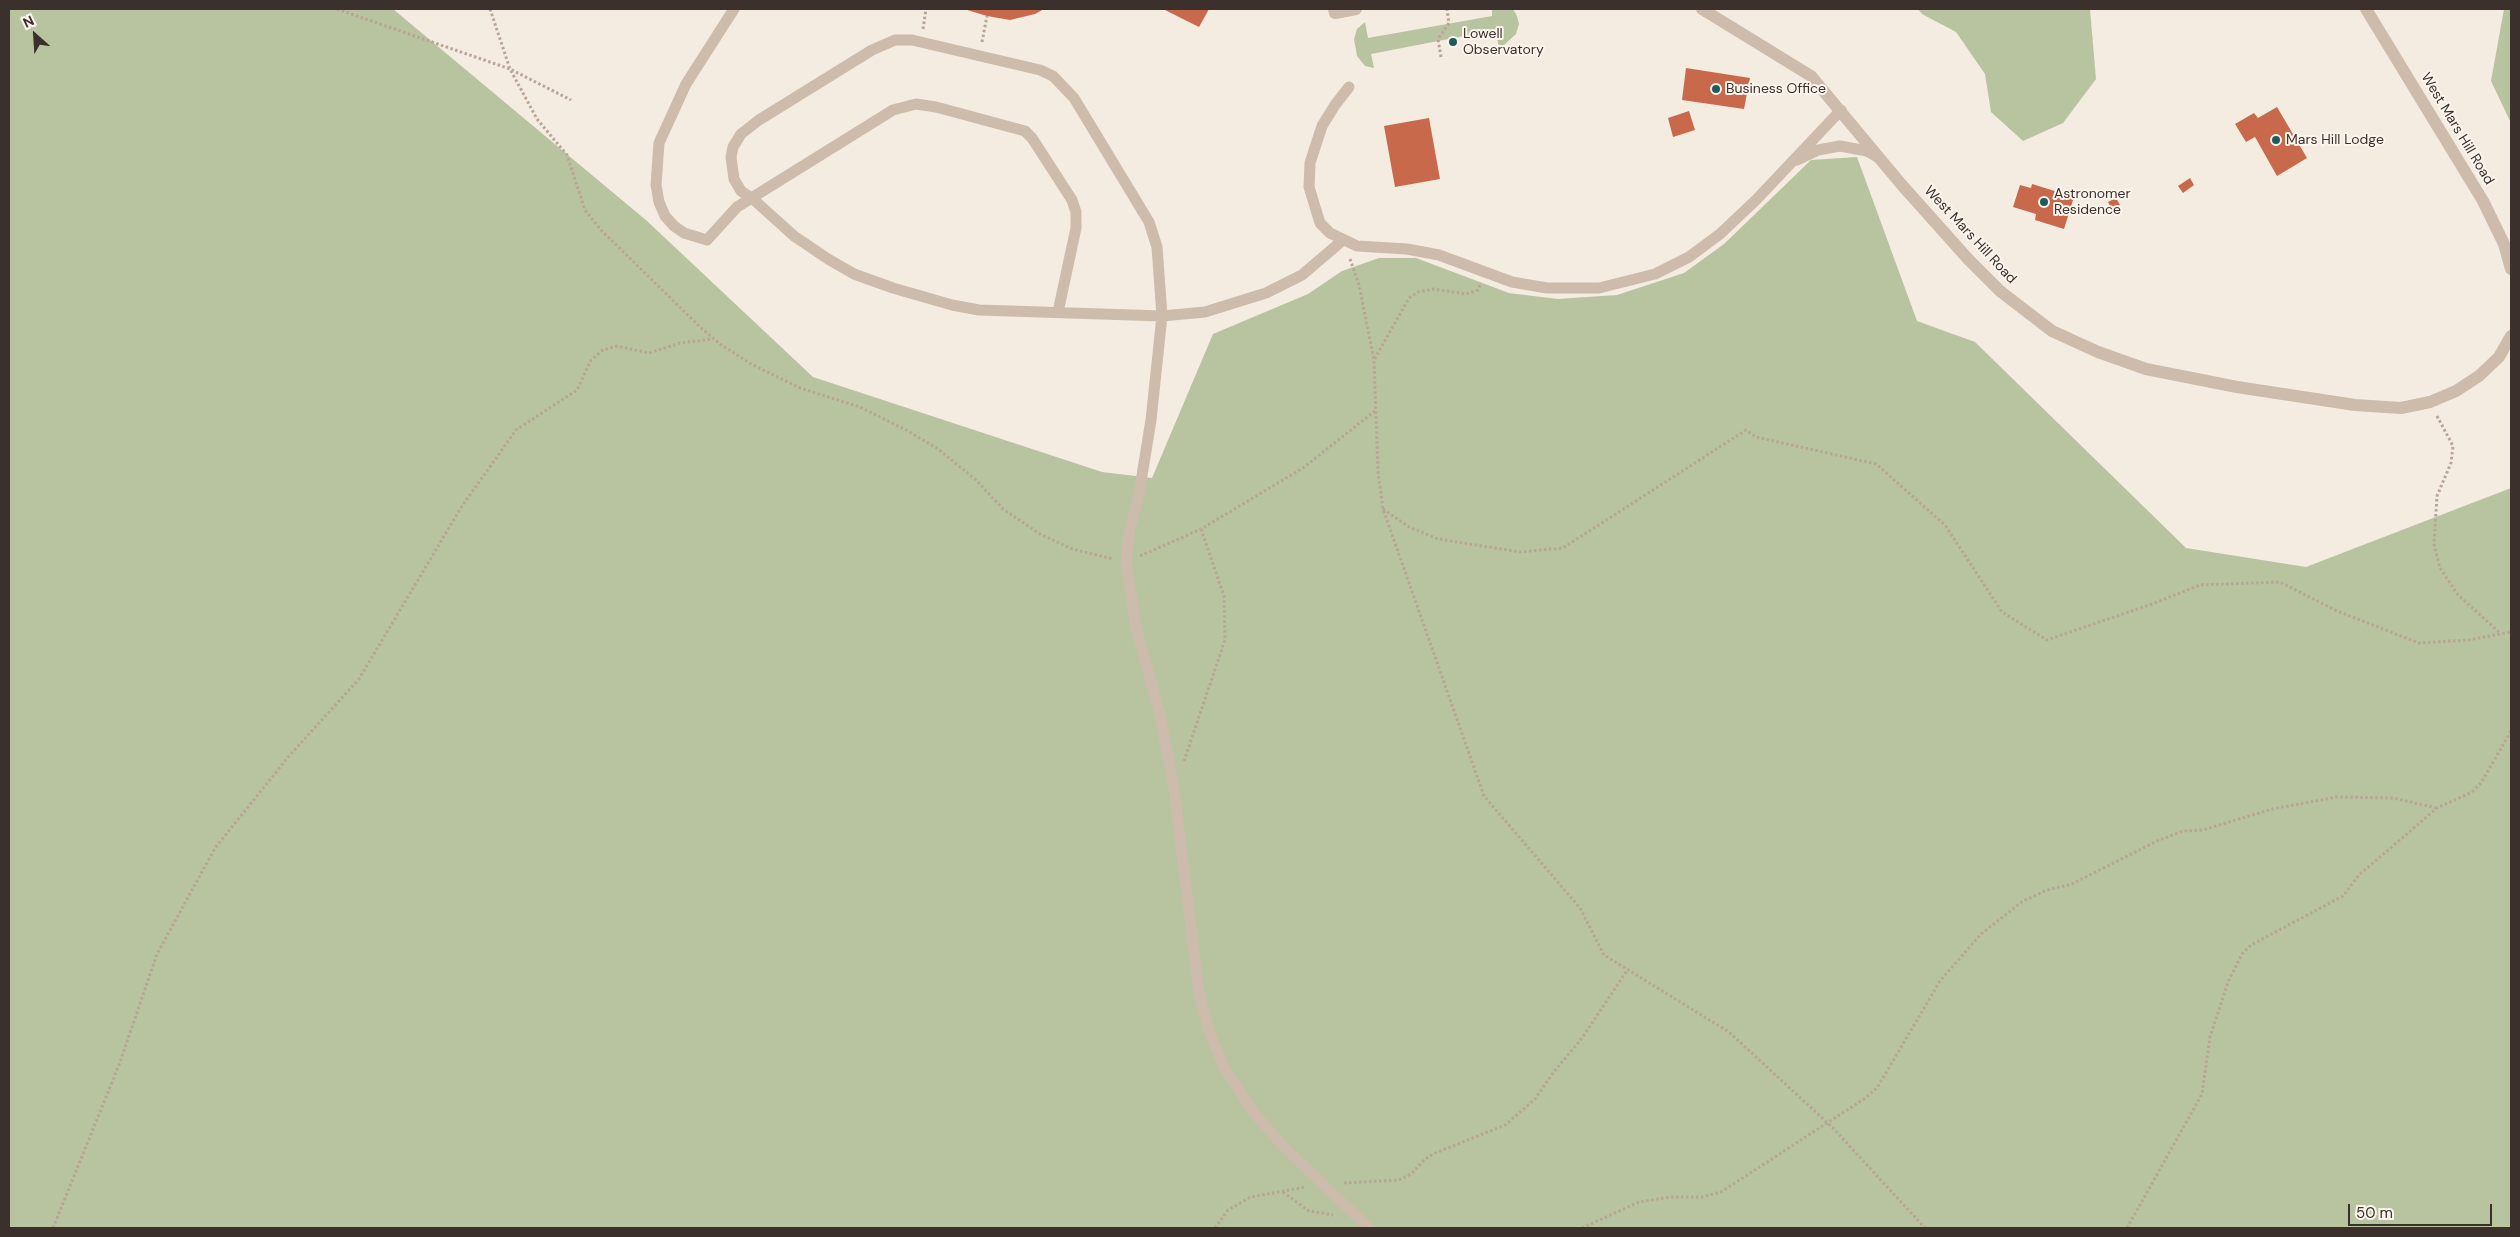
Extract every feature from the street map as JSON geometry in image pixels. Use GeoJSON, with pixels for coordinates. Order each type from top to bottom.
{"type":"FeatureCollection","features":[{"type":"Feature","properties":{"kind":"street"},"geometry":{"type":"LineString","coordinates":[[1334,9],[1335,13],[1356,9]]}},
{"type":"Feature","properties":{"kind":"street","name":"West Mars Hill Road"},"geometry":{"type":"LineString","coordinates":[[1702,9],[1811,76],[1968,259],[2000,291],[2052,330],[2098,352],[2146,368],[2237,387],[2335,402],[2401,408],[2430,402],[2456,391],[2480,376],[2499,357],[2511,336]]}},
{"type":"Feature","properties":{"kind":"street","name":"West Mars Hill Road"},"geometry":{"type":"LineString","coordinates":[[2366,9],[2483,201],[2504,244],[2511,269]]}},
{"type":"Feature","properties":{"kind":"lane"},"geometry":{"type":"LineString","coordinates":[[734,9],[686,84],[660,143],[656,185],[662,209],[674,226],[684,233],[707,240],[737,207],[904,106],[916,104],[936,107],[1025,131],[1072,200],[1076,212],[1076,228],[1058,312]]}},
{"type":"Feature","properties":{"kind":"lane"},"geometry":{"type":"LineString","coordinates":[[1342,240],[1302,275],[1266,293],[1204,312],[1162,316],[980,310],[952,305],[854,274],[794,236],[753,199],[740,191],[732,167],[733,147],[741,134],[758,120],[884,44],[895,40],[912,40],[1040,70],[1052,76],[1074,98],[1149,222],[1157,246],[1162,316],[1151,420],[1139,494],[1129,532],[1126,562],[1136,627],[1160,714],[1174,788],[1199,993],[1210,1034],[1224,1067],[1254,1113],[1284,1147],[1369,1228]]}},
{"type":"Feature","properties":{"kind":"lane"},"geometry":{"type":"LineString","coordinates":[[1349,87],[1334,105],[1322,126],[1310,164],[1308,187],[1320,223],[1330,233],[1357,246],[1408,249],[1439,255],[1512,282],[1547,288],[1599,288],[1655,274],[1689,257],[1720,234],[1841,110]]}},
{"type":"Feature","properties":{"kind":"lane"},"geometry":{"type":"LineString","coordinates":[[1791,163],[1818,150],[1840,146],[1867,151],[1882,160]]}},
{"type":"Feature","properties":{"kind":"path"},"geometry":{"type":"LineString","coordinates":[[337,9],[510,69],[571,100]]}},
{"type":"Feature","properties":{"kind":"path"},"geometry":{"type":"LineString","coordinates":[[490,9],[510,69],[537,119],[567,155],[585,210],[601,230],[713,339],[751,364],[800,388],[860,407],[938,449],[976,479],[1003,509],[1040,534],[1072,549],[1126,562],[1201,530],[1303,468],[1376,410]]}},
{"type":"Feature","properties":{"kind":"path"},"geometry":{"type":"LineString","coordinates":[[923,29],[926,9]]}},
{"type":"Feature","properties":{"kind":"path"},"geometry":{"type":"LineString","coordinates":[[1440,57],[1438,39],[1449,24],[1447,9]]}},
{"type":"Feature","properties":{"kind":"path"},"geometry":{"type":"LineString","coordinates":[[981,45],[987,16]]}},
{"type":"Feature","properties":{"kind":"path"},"geometry":{"type":"LineString","coordinates":[[1342,240],[1359,285],[1374,360],[1378,471],[1383,509],[1484,796],[1580,908],[1604,955],[1729,1032],[1827,1123],[1925,1228]]}},
{"type":"Feature","properties":{"kind":"path"},"geometry":{"type":"LineString","coordinates":[[1374,360],[1409,298],[1418,292],[1433,288],[1466,294],[1478,290],[1486,273]]}},
{"type":"Feature","properties":{"kind":"path"},"geometry":{"type":"LineString","coordinates":[[53,1228],[120,1065],[157,954],[215,848],[289,756],[359,678],[462,506],[516,430],[577,390],[592,360],[602,350],[617,346],[648,353],[680,343],[713,339]]}},
{"type":"Feature","properties":{"kind":"path"},"geometry":{"type":"LineString","coordinates":[[2430,402],[2453,446],[2451,463],[2437,496],[2434,544],[2440,568],[2458,595],[2501,633]]}},
{"type":"Feature","properties":{"kind":"path"},"geometry":{"type":"LineString","coordinates":[[1383,509],[1409,527],[1438,539],[1520,552],[1563,548],[1746,430],[1756,438],[1876,464],[1945,525],[2002,612],[2047,640],[2152,604],[2200,584],[2280,582],[2337,611],[2419,643],[2469,640],[2511,632]]}},
{"type":"Feature","properties":{"kind":"path"},"geometry":{"type":"LineString","coordinates":[[1174,788],[1225,640],[1224,596],[1201,530]]}},
{"type":"Feature","properties":{"kind":"path"},"geometry":{"type":"LineString","coordinates":[[2127,1228],[2202,1094],[2210,1037],[2228,982],[2242,954],[2251,945],[2343,896],[2360,875],[2437,808],[2472,792],[2481,783],[2511,731]]}},
{"type":"Feature","properties":{"kind":"path"},"geometry":{"type":"LineString","coordinates":[[1582,1228],[1638,1202],[1670,1197],[1702,1197],[1721,1192],[1864,1099],[1877,1088],[1940,981],[1981,934],[2023,901],[2047,890],[2072,884],[2157,841],[2184,830],[2203,830],[2272,809],[2336,797],[2393,798],[2437,808]]}},
{"type":"Feature","properties":{"kind":"path"},"geometry":{"type":"LineString","coordinates":[[1215,1228],[1228,1210],[1251,1197],[1324,1184],[1399,1180],[1411,1174],[1424,1160],[1433,1154],[1505,1125],[1535,1099],[1552,1073],[1582,1038],[1628,970]]}},
{"type":"Feature","properties":{"kind":"path"},"geometry":{"type":"LineString","coordinates":[[1283,1191],[1309,1211],[1359,1218]]}},
{"type":"Feature","properties":{"kind":"green space"},"geometry":{"type":"Polygon","coordinates":[[[9,9],[393,9],[647,221],[813,377],[1102,472],[1152,478],[1213,334],[1308,294],[1342,271],[1379,258],[1416,258],[1509,293],[1558,299],[1617,295],[1684,273],[1724,244],[1811,160],[1857,157],[1917,321],[1975,342],[2186,548],[2306,567],[2511,488],[2511,1228],[9,1228],[9,9]]]}},
{"type":"Feature","properties":{"kind":"green space"},"geometry":{"type":"Polygon","coordinates":[[[1492,9],[1513,9],[1519,24],[1516,34],[1499,47],[1495,30],[1371,54],[1374,68],[1365,66],[1357,56],[1354,39],[1357,29],[1365,22],[1368,38],[1492,16],[1492,9]]]}},
{"type":"Feature","properties":{"kind":"green space"},"geometry":{"type":"Polygon","coordinates":[[[1918,9],[2090,9],[2096,79],[2063,123],[2023,141],[1991,112],[1985,74],[1956,32],[1922,14],[1918,9]]]}},
{"type":"Feature","properties":{"kind":"green space"},"geometry":{"type":"Polygon","coordinates":[[[2504,9],[2511,9],[2511,123],[2491,81],[2504,9]]]}},
{"type":"Feature","properties":{"kind":"building"},"geometry":{"type":"Polygon","coordinates":[[[964,9],[1044,9],[1035,14],[1010,20],[964,9]]]}},
{"type":"Feature","properties":{"kind":"building"},"geometry":{"type":"Polygon","coordinates":[[[1163,9],[1209,9],[1199,27],[1163,9]]]}},
{"type":"Feature","properties":{"kind":"building","name":"Business Office"},"geometry":{"type":"Polygon","coordinates":[[[1686,68],[1750,78],[1744,109],[1682,100],[1686,68]]]}},
{"type":"Feature","properties":{"kind":"building","name":"Mars Hill Lodge"},"geometry":{"type":"Polygon","coordinates":[[[2277,107],[2307,158],[2277,176],[2255,137],[2246,142],[2235,124],[2254,113],[2258,118],[2277,107]]]}},
{"type":"Feature","properties":{"kind":"building"},"geometry":{"type":"Polygon","coordinates":[[[1689,111],[1695,130],[1673,137],[1668,118],[1689,111]]]}},
{"type":"Feature","properties":{"kind":"building"},"geometry":{"type":"Polygon","coordinates":[[[1429,118],[1440,179],[1395,187],[1384,126],[1429,118]]]}},
{"type":"Feature","properties":{"kind":"building"},"geometry":{"type":"Polygon","coordinates":[[[2190,178],[2194,185],[2183,193],[2178,186],[2190,178]]]}},
{"type":"Feature","properties":{"kind":"building","name":"Astronomer Residence"},"geometry":{"type":"Polygon","coordinates":[[[2032,184],[2074,197],[2064,229],[2035,220],[2036,214],[2013,207],[2020,185],[2031,188],[2032,184]]]}},
{"type":"Feature","properties":{"kind":"building"},"geometry":{"type":"Polygon","coordinates":[[[2116,198],[2120,205],[2112,210],[2108,202],[2116,198]]]}},
{"type":"Feature","properties":{"kind":"place","name":"Lowell Observatory"},"geometry":{"type":"Point","coordinates":[1453,42]}},
{"type":"Feature","properties":{"kind":"place","name":"Business Office"},"geometry":{"type":"Point","coordinates":[1716,89]}},
{"type":"Feature","properties":{"kind":"place","name":"Mars Hill Lodge"},"geometry":{"type":"Point","coordinates":[2276,140]}},
{"type":"Feature","properties":{"kind":"place","name":"Astronomer Residence"},"geometry":{"type":"Point","coordinates":[2044,202]}}]}
